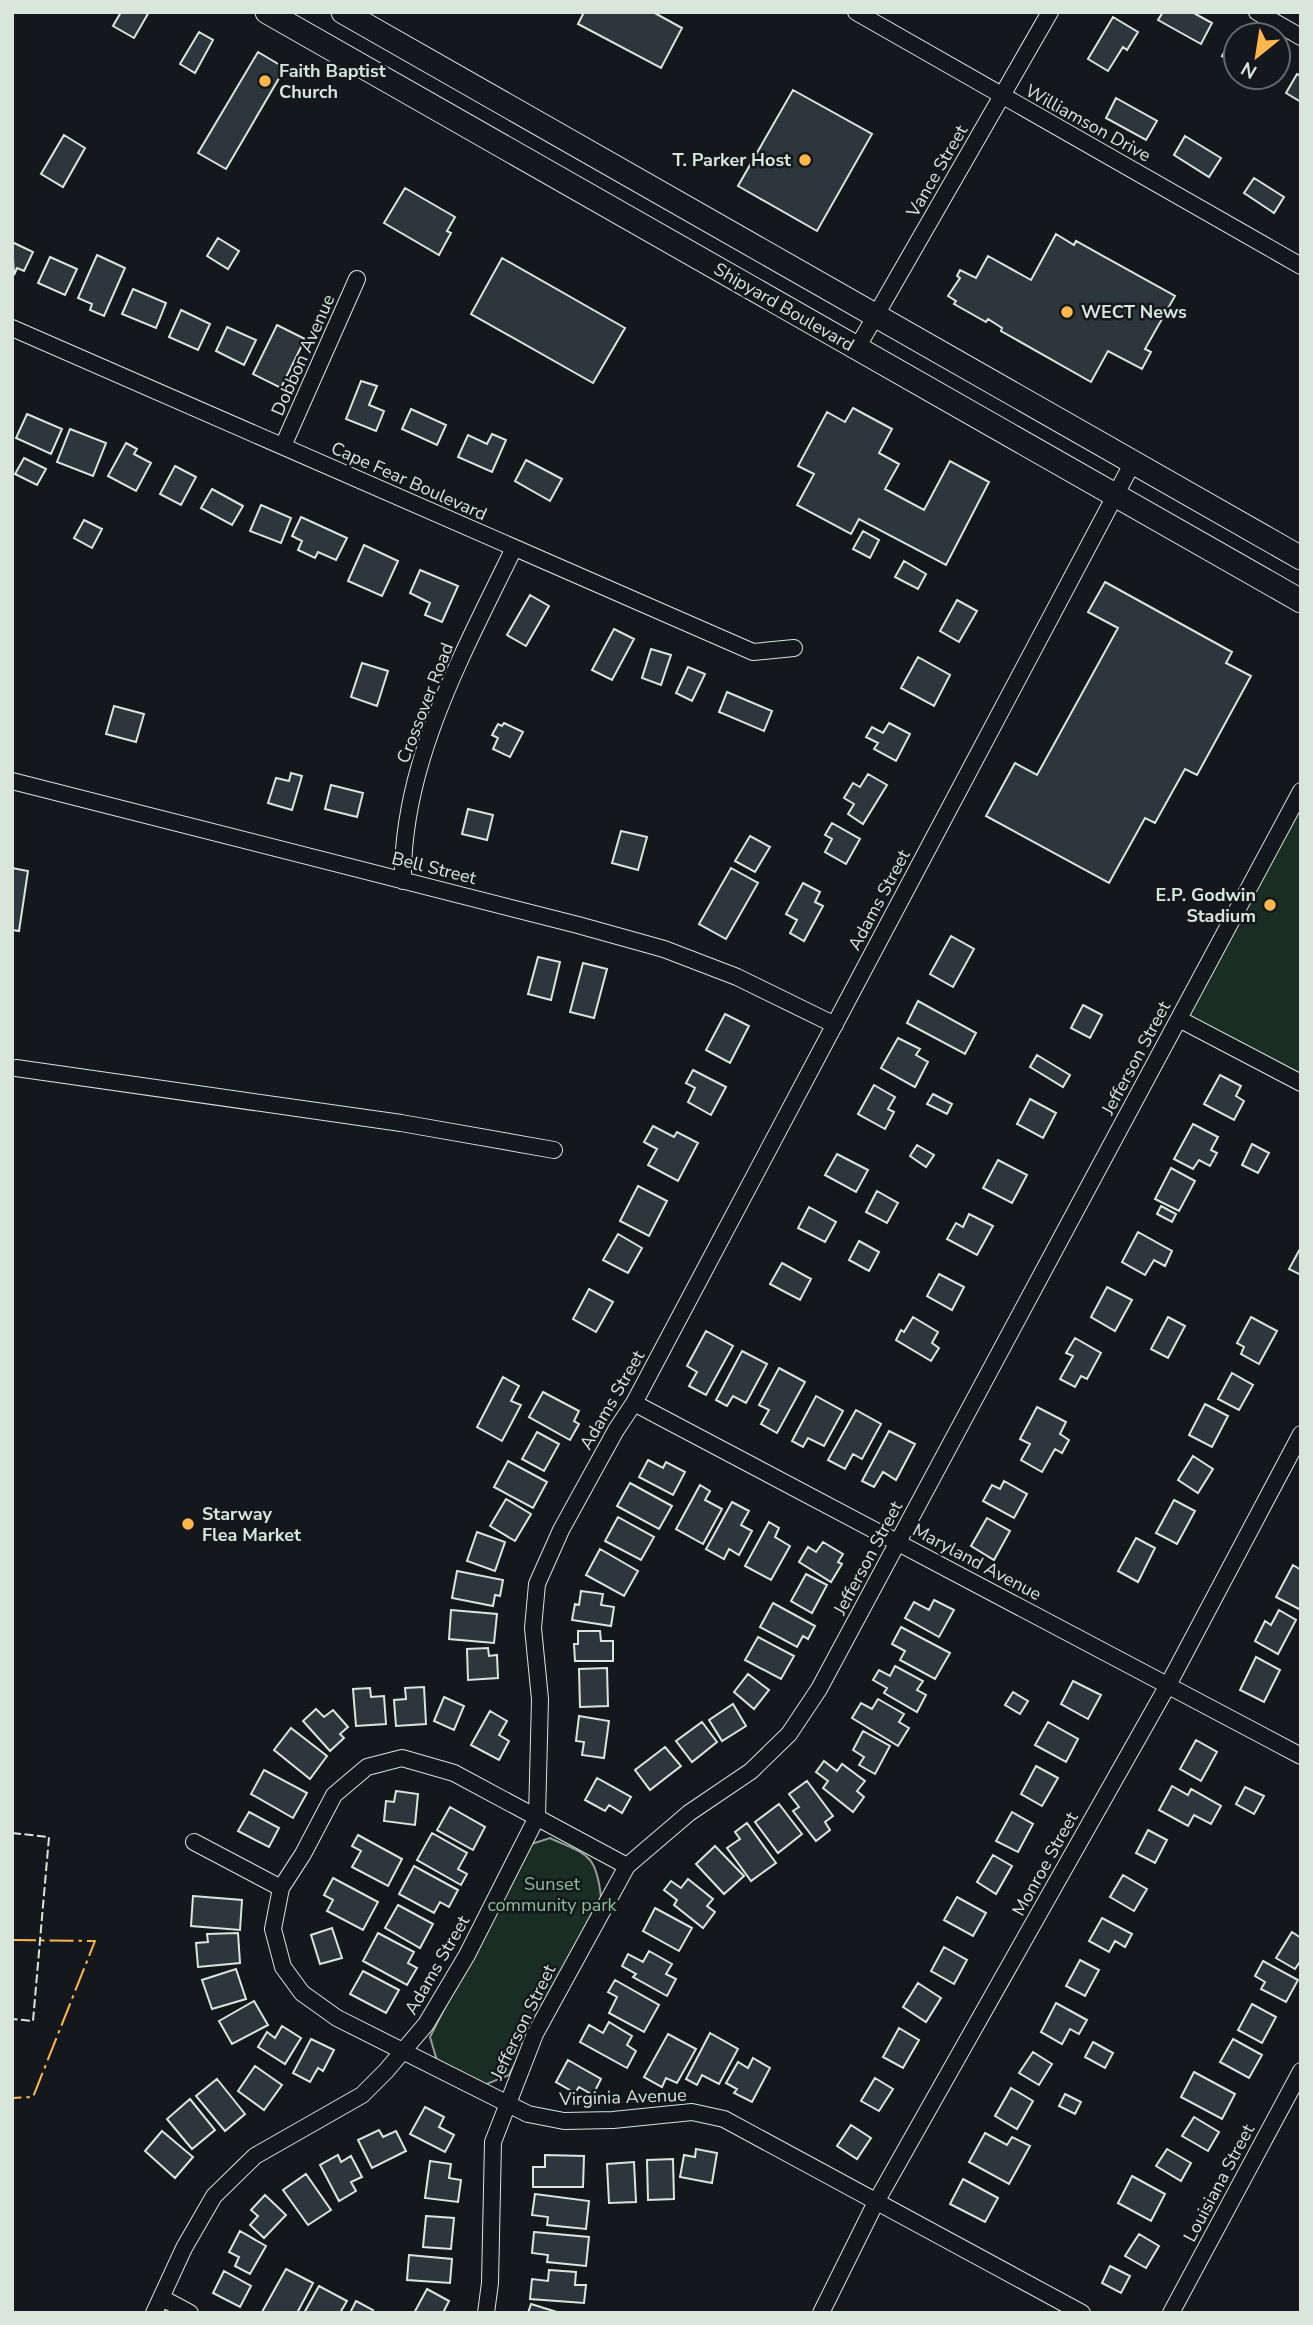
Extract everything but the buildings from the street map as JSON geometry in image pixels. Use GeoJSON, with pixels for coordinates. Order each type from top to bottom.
{"type":"FeatureCollection","features":[{"type":"Feature","properties":{"kind":"main road","name":"Shipyard Boulevard"},"geometry":{"type":"LineString","coordinates":[[267,12],[1301,601]]}},
{"type":"Feature","properties":{"kind":"main road"},"geometry":{"type":"LineString","coordinates":[[343,12],[1301,558]]}},
{"type":"Feature","properties":{"kind":"street","name":"Williamson Drive"},"geometry":{"type":"LineString","coordinates":[[856,12],[1301,266]]}},
{"type":"Feature","properties":{"kind":"street","name":"Vance Street"},"geometry":{"type":"LineString","coordinates":[[857,348],[1050,12]]}},
{"type":"Feature","properties":{"kind":"street"},"geometry":{"type":"LineString","coordinates":[[1257,12],[1301,37]]}},
{"type":"Feature","properties":{"kind":"street","name":"Dobbon Avenue"},"geometry":{"type":"LineString","coordinates":[[283,446],[358,279]]}},
{"type":"Feature","properties":{"kind":"street","name":"Cape Fear Boulevard"},"geometry":{"type":"LineString","coordinates":[[12,328],[753,652],[794,648]]}},
{"type":"Feature","properties":{"kind":"street","name":"Adams Street"},"geometry":{"type":"LineString","coordinates":[[154,2313],[184,2248],[214,2196],[255,2156],[362,2095],[426,2024],[467,1955],[537,1817],[540,1699],[533,1629],[537,1584],[561,1530],[616,1430],[634,1403],[1133,462]]}},
{"type":"Feature","properties":{"kind":"street","name":"Crossover Road"},"geometry":{"type":"LineString","coordinates":[[403,881],[407,820],[418,770],[471,637],[514,548]]}},
{"type":"Feature","properties":{"kind":"street","name":"Bell Street"},"geometry":{"type":"LineString","coordinates":[[12,781],[664,949],[737,977],[835,1025]]}},
{"type":"Feature","properties":{"kind":"street","name":"Jefferson Street"},"geometry":{"type":"LineString","coordinates":[[486,2313],[490,2283],[493,2142],[535,2034],[627,1866],[689,1813],[751,1771],[789,1734],[819,1689],[1301,791]]}},
{"type":"Feature","properties":{"kind":"street"},"geometry":{"type":"LineString","coordinates":[[1179,1019],[1301,1083]]}},
{"type":"Feature","properties":{"kind":"street"},"geometry":{"type":"LineString","coordinates":[[16,1068],[401,1123],[554,1150]]}},
{"type":"Feature","properties":{"kind":"street","name":"Maryland Avenue"},"geometry":{"type":"LineString","coordinates":[[634,1403],[1301,1756]]}},
{"type":"Feature","properties":{"kind":"street","name":"Monroe Street"},"geometry":{"type":"LineString","coordinates":[[821,2313],[876,2202],[1168,1685],[1301,1434]]}},
{"type":"Feature","properties":{"kind":"street","name":"Virginia Avenue"},"geometry":{"type":"LineString","coordinates":[[627,1866],[454,1773],[402,1758],[367,1767],[334,1795],[303,1854],[281,1888],[273,1929],[283,1967],[302,1993],[337,2018],[528,2114],[564,2121],[613,2120],[692,2112],[724,2119],[1082,2313]]}},
{"type":"Feature","properties":{"kind":"street"},"geometry":{"type":"LineString","coordinates":[[194,1842],[281,1888]]}},
{"type":"Feature","properties":{"kind":"street","name":"Louisiana Street"},"geometry":{"type":"LineString","coordinates":[[1171,2313],[1301,2071]]}},
{"type":"Feature","properties":{"kind":"street"},"geometry":{"type":"LineString","coordinates":[[162,2298],[190,2313]]}},
{"type":"Feature","properties":{"kind":"green space","name":"E.P. Godwin Stadium"},"geometry":{"type":"Polygon","coordinates":[[[1301,791],[1301,1083],[1179,1019],[1301,791]]]}},
{"type":"Feature","properties":{"kind":"green space","name":"Sunset community park"},"geometry":{"type":"Polygon","coordinates":[[[550,1838],[588,1857],[596,1872],[601,1897],[509,2075],[482,2086],[438,2064],[430,2037],[528,1845],[550,1838]]]}},
{"type":"Feature","properties":{"kind":"fence"},"geometry":{"type":"LineString","coordinates":[[12,1833],[49,1837],[33,2021],[12,2019]]}},
{"type":"Feature","properties":{"kind":"power"},"geometry":{"type":"LineString","coordinates":[[12,1940],[95,1941],[33,2097],[12,2098]]}},
{"type":"Feature","properties":{"kind":"place","name":"Faith Baptist Church"},"geometry":{"type":"Point","coordinates":[265,81]}},
{"type":"Feature","properties":{"kind":"place","name":"T. Parker Host"},"geometry":{"type":"Point","coordinates":[805,160]}},
{"type":"Feature","properties":{"kind":"place","name":"WECT News"},"geometry":{"type":"Point","coordinates":[1067,312]}},
{"type":"Feature","properties":{"kind":"place","name":"E.P. Godwin Stadium"},"geometry":{"type":"Point","coordinates":[1270,905]}},
{"type":"Feature","properties":{"kind":"place","name":"Starway Flea Market"},"geometry":{"type":"Point","coordinates":[188,1524]}}]}
